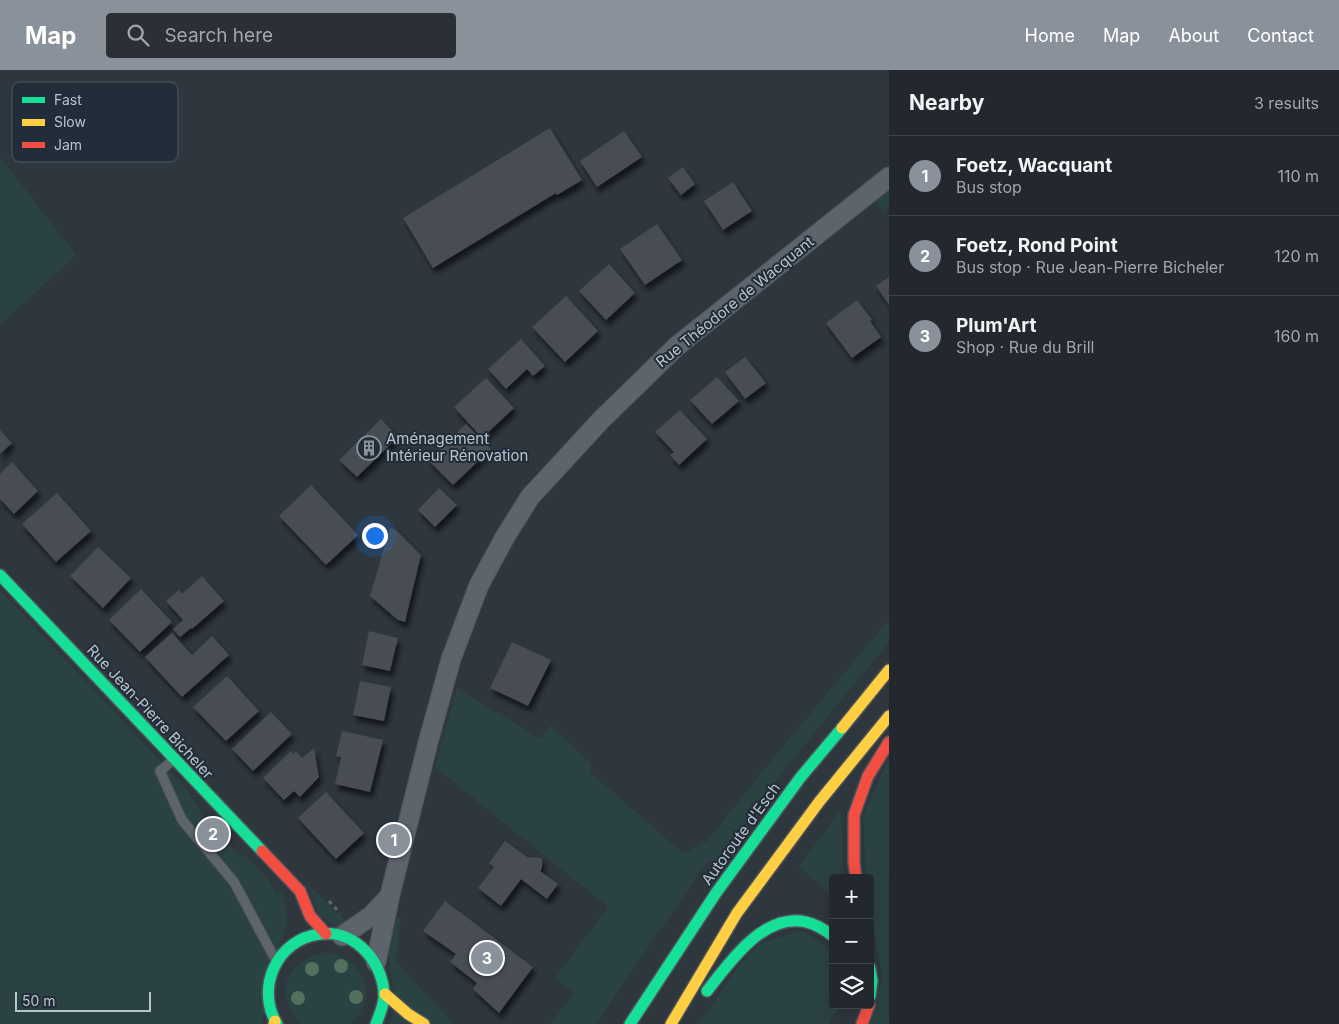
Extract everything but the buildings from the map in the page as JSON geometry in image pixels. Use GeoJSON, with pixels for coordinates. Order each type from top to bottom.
{"type":"FeatureCollection","features":[{"type":"Feature","properties":{"kind":"main road","name":"Rue Jean-Pierre Bicheler"},"geometry":{"type":"LineString","coordinates":[[0,575],[279,868],[300,891],[310,916],[334,935]]}},
{"type":"Feature","properties":{"kind":"main road","name":"Autoroute d'Esch"},"geometry":{"type":"LineString","coordinates":[[630,1024],[716,893],[800,778],[889,670]]}},
{"type":"Feature","properties":{"kind":"main road"},"geometry":{"type":"LineString","coordinates":[[671,1024],[737,913],[819,802],[889,716]]}},
{"type":"Feature","properties":{"kind":"main road"},"geometry":{"type":"LineString","coordinates":[[855,874],[854,815],[868,776],[889,742]]}},
{"type":"Feature","properties":{"kind":"main road","name":"Rue Jean-Pierre Bicheler"},"geometry":{"type":"LineString","coordinates":[[279,868],[290,896]]}},
{"type":"Feature","properties":{"kind":"main road"},"geometry":{"type":"LineString","coordinates":[[682,1024],[732,959],[754,937],[781,922],[802,921],[822,928],[829,933]]}},
{"type":"Feature","properties":{"kind":"main road"},"geometry":{"type":"LineString","coordinates":[[275,1023],[269,1007],[267,991],[270,975],[276,961],[292,940],[334,935],[355,941],[367,950],[376,962],[383,977],[385,994],[376,1024]]}},
{"type":"Feature","properties":{"kind":"main road"},"geometry":{"type":"LineString","coordinates":[[385,994],[408,1014],[424,1024]]}},
{"type":"Feature","properties":{"kind":"main road"},"geometry":{"type":"LineString","coordinates":[[862,1024],[868,1009]]}},
{"type":"Feature","properties":{"kind":"street","name":"Rue Théodore de Wacquant"},"geometry":{"type":"LineString","coordinates":[[376,962],[390,895],[450,659],[479,585],[530,498],[601,420],[678,346],[889,177]]}},
{"type":"Feature","properties":{"kind":"street","name":"Rue Théodore de Wacquant"},"geometry":{"type":"LineString","coordinates":[[334,935],[371,916],[390,895]]}},
{"type":"Feature","properties":{"kind":"lane"},"geometry":{"type":"LineString","coordinates":[[174,759],[160,771],[182,820],[234,882],[276,961]]}},
{"type":"Feature","properties":{"kind":"green space"},"geometry":{"type":"Polygon","coordinates":[[[0,157],[76,255],[0,325],[0,157]]]}},
{"type":"Feature","properties":{"kind":"green space"},"geometry":{"type":"Polygon","coordinates":[[[889,177],[889,207],[883,211],[869,193],[889,177]]]}},
{"type":"Feature","properties":{"kind":"green space"},"geometry":{"type":"Polygon","coordinates":[[[0,590],[189,792],[205,820],[230,847],[251,860],[267,877],[276,893],[281,892],[287,921],[262,1024],[0,1024],[0,590]]]}},
{"type":"Feature","properties":{"kind":"green space"},"geometry":{"type":"Polygon","coordinates":[[[889,620],[889,642],[784,770],[715,864],[708,860],[596,1024],[551,1024],[573,993],[555,978],[608,907],[435,767],[457,688],[540,739],[550,725],[591,764],[590,772],[684,854],[707,841],[777,753],[889,620]]]}},
{"type":"Feature","properties":{"kind":"green space"},"geometry":{"type":"Polygon","coordinates":[[[889,759],[889,1024],[869,1024],[882,979],[874,929],[874,874],[866,874],[863,815],[889,759]]]}},
{"type":"Feature","properties":{"kind":"green space"},"geometry":{"type":"Polygon","coordinates":[[[838,813],[841,814],[843,874],[829,874],[829,893],[799,867],[838,813]]]}},
{"type":"Feature","properties":{"kind":"green space"},"geometry":{"type":"Polygon","coordinates":[[[306,883],[346,921],[346,925],[341,927],[320,917],[306,883]]]}},
{"type":"Feature","properties":{"kind":"green space"},"geometry":{"type":"Polygon","coordinates":[[[395,916],[401,919],[396,962],[454,1024],[390,1024],[393,1015],[394,998],[389,950],[395,916]]]}},
{"type":"Feature","properties":{"kind":"green space"},"geometry":{"type":"Polygon","coordinates":[[[801,931],[829,947],[829,1009],[837,1009],[829,1024],[698,1024],[740,965],[759,944],[801,931]]]}},
{"type":"Feature","properties":{"kind":"green space"},"geometry":{"type":"Polygon","coordinates":[[[327,952],[340,956],[358,970],[364,980],[365,1002],[360,1013],[351,1024],[300,1024],[291,1013],[286,1001],[285,990],[288,979],[293,970],[302,962],[327,952]]]}},
{"type":"Feature","properties":{"kind":"traffic: fast"},"geometry":{"type":"LineString","coordinates":[[0,575],[262,851]]}},
{"type":"Feature","properties":{"kind":"traffic: fast"},"geometry":{"type":"LineString","coordinates":[[630,1024],[716,893],[800,778],[842,728]]}},
{"type":"Feature","properties":{"kind":"traffic: fast"},"geometry":{"type":"LineString","coordinates":[[707,991],[749,942],[762,932],[776,925],[791,921],[806,922],[829,934]]}},
{"type":"Feature","properties":{"kind":"traffic: fast"},"geometry":{"type":"LineString","coordinates":[[277,1024],[271,1010],[268,995],[274,967],[292,945],[305,938],[320,934],[333,934],[345,937],[366,951],[374,961],[383,985],[384,998],[376,1024]]}},
{"type":"Feature","properties":{"kind":"traffic: slow"},"geometry":{"type":"LineString","coordinates":[[842,728],[889,670]]}},
{"type":"Feature","properties":{"kind":"traffic: slow"},"geometry":{"type":"LineString","coordinates":[[671,1024],[737,913],[819,802],[889,716]]}},
{"type":"Feature","properties":{"kind":"traffic: slow"},"geometry":{"type":"LineString","coordinates":[[385,994],[408,1014],[424,1024]]}},
{"type":"Feature","properties":{"kind":"traffic: jam"},"geometry":{"type":"LineString","coordinates":[[855,874],[854,815],[868,776],[889,742]]}},
{"type":"Feature","properties":{"kind":"traffic: jam"},"geometry":{"type":"LineString","coordinates":[[262,851],[300,891],[310,916],[326,934]]}},
{"type":"Feature","properties":{"kind":"traffic: jam"},"geometry":{"type":"LineString","coordinates":[[862,1024],[868,1009]]}},
{"type":"Feature","properties":{"kind":"place","name":"Aménagement Intérieur Rénovation"},"geometry":{"type":"Point","coordinates":[369,448]}},
{"type":"Feature","properties":{"kind":"place","name":"Foetz, Rond Point"},"geometry":{"type":"Point","coordinates":[213,834]}},
{"type":"Feature","properties":{"kind":"place","name":"Foetz, Wacquant"},"geometry":{"type":"Point","coordinates":[394,840]}},
{"type":"Feature","properties":{"kind":"place","name":"Plum'Art"},"geometry":{"type":"Point","coordinates":[487,958]}}]}
